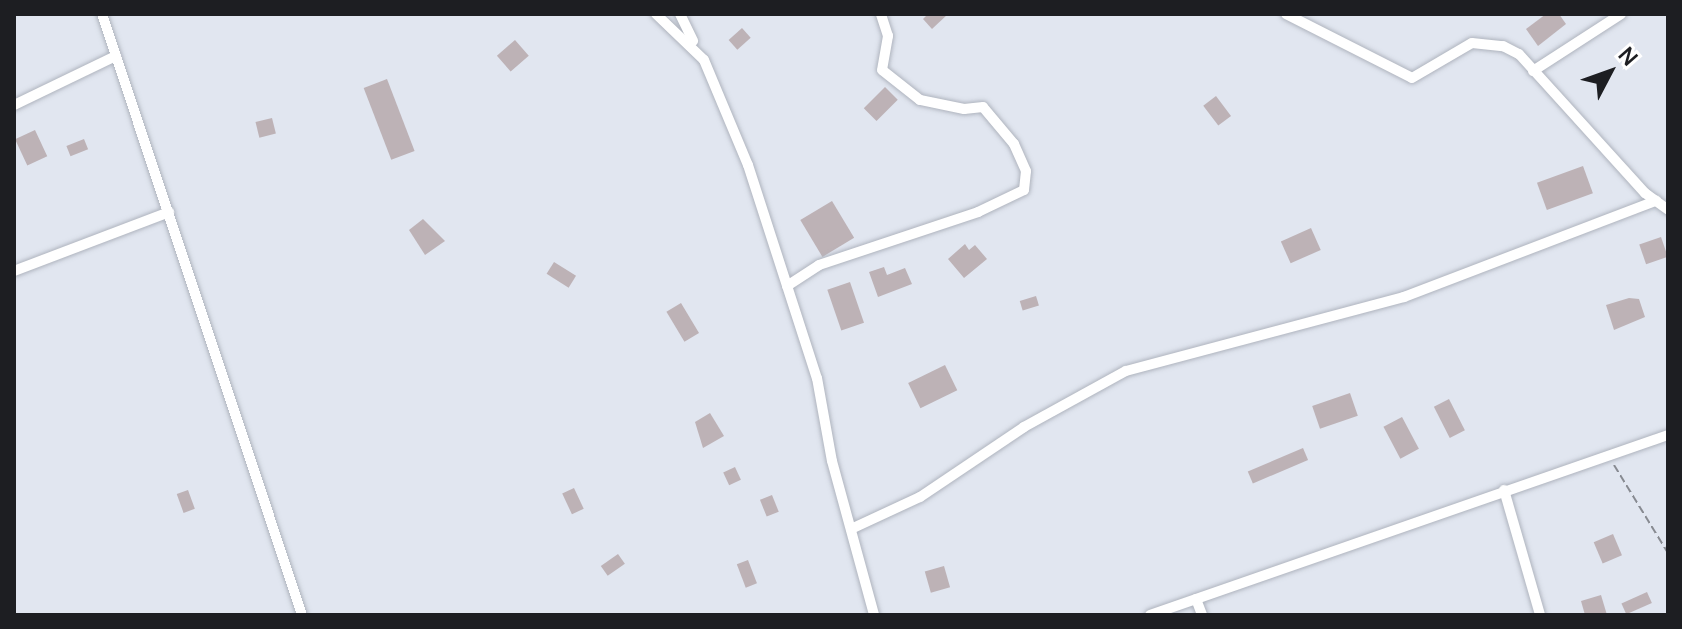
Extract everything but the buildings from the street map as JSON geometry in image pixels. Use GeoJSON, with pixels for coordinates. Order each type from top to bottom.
{"type":"FeatureCollection","features":[{"type":"Feature","properties":{"kind":"street"},"geometry":{"type":"LineString","coordinates":[[102,14],[302,615]]}},
{"type":"Feature","properties":{"kind":"street"},"geometry":{"type":"LineString","coordinates":[[656,14],[697,51]]}},
{"type":"Feature","properties":{"kind":"street"},"geometry":{"type":"LineString","coordinates":[[680,14],[748,165],[817,378],[874,615]]}},
{"type":"Feature","properties":{"kind":"street"},"geometry":{"type":"LineString","coordinates":[[787,286],[819,265],[978,212],[1024,190],[1026,171],[1014,144],[983,107],[964,109],[920,100],[882,70],[888,36],[881,14]]}},
{"type":"Feature","properties":{"kind":"street"},"geometry":{"type":"LineString","coordinates":[[1286,14],[1403,76],[1419,75],[1483,40],[1519,54],[1656,201],[1668,210]]}},
{"type":"Feature","properties":{"kind":"street"},"geometry":{"type":"LineString","coordinates":[[1533,71],[1621,14]]}},
{"type":"Feature","properties":{"kind":"street"},"geometry":{"type":"LineString","coordinates":[[14,105],[116,56]]}},
{"type":"Feature","properties":{"kind":"street"},"geometry":{"type":"LineString","coordinates":[[851,529],[910,503],[1024,427],[1126,371],[1404,297],[1656,201]]}},
{"type":"Feature","properties":{"kind":"street"},"geometry":{"type":"LineString","coordinates":[[14,271],[169,212]]}},
{"type":"Feature","properties":{"kind":"street"},"geometry":{"type":"LineString","coordinates":[[1150,615],[1668,435]]}},
{"type":"Feature","properties":{"kind":"street"},"geometry":{"type":"LineString","coordinates":[[1504,490],[1540,615]]}},
{"type":"Feature","properties":{"kind":"street"},"geometry":{"type":"LineString","coordinates":[[1196,599],[1202,615]]}},
{"type":"Feature","properties":{"kind":"path"},"geometry":{"type":"LineString","coordinates":[[1609,456],[1668,553]]}}]}
